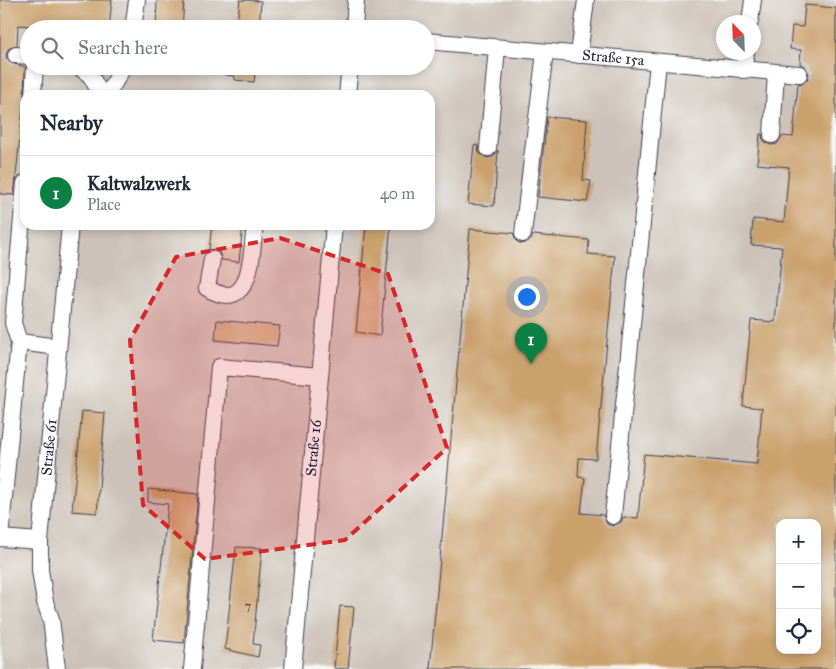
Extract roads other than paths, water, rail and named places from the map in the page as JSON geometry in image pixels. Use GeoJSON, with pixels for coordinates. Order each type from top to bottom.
{"type":"FeatureCollection","features":[{"type":"Feature","properties":{"kind":"street"},"geometry":{"type":"LineString","coordinates":[[134,20],[137,0]]}},
{"type":"Feature","properties":{"kind":"street"},"geometry":{"type":"LineString","coordinates":[[355,20],[356,0]]}},
{"type":"Feature","properties":{"kind":"street"},"geometry":{"type":"LineString","coordinates":[[579,55],[586,0]]}},
{"type":"Feature","properties":{"kind":"street"},"geometry":{"type":"LineString","coordinates":[[751,15],[753,0]]}},
{"type":"Feature","properties":{"kind":"street","name":"Straße 15a"},"geometry":{"type":"LineString","coordinates":[[435,42],[799,74]]}},
{"type":"Feature","properties":{"kind":"street"},"geometry":{"type":"LineString","coordinates":[[488,148],[497,48]]}},
{"type":"Feature","properties":{"kind":"street"},"geometry":{"type":"LineString","coordinates":[[523,234],[545,52]]}},
{"type":"Feature","properties":{"kind":"street"},"geometry":{"type":"LineString","coordinates":[[743,70],[745,60]]}},
{"type":"Feature","properties":{"kind":"street"},"geometry":{"type":"LineString","coordinates":[[613,516],[658,62]]}},
{"type":"Feature","properties":{"kind":"street"},"geometry":{"type":"LineString","coordinates":[[772,135],[776,73]]}},
{"type":"Feature","properties":{"kind":"street"},"geometry":{"type":"LineString","coordinates":[[33,90],[34,75]]}},
{"type":"Feature","properties":{"kind":"street"},"geometry":{"type":"LineString","coordinates":[[89,75],[98,90]]}},
{"type":"Feature","properties":{"kind":"street"},"geometry":{"type":"LineString","coordinates":[[109,90],[118,75]]}},
{"type":"Feature","properties":{"kind":"street"},"geometry":{"type":"LineString","coordinates":[[348,90],[349,75]]}},
{"type":"Feature","properties":{"kind":"street"},"geometry":{"type":"LineString","coordinates":[[21,230],[13,324],[19,342],[0,538],[40,541]]}},
{"type":"Feature","properties":{"kind":"street","name":"Straße 61"},"geometry":{"type":"LineString","coordinates":[[57,669],[51,619],[45,602],[40,570],[40,541],[70,230]]}},
{"type":"Feature","properties":{"kind":"street"},"geometry":{"type":"LineString","coordinates":[[212,259],[207,288],[218,294],[232,294],[243,287],[248,276],[254,230]]}},
{"type":"Feature","properties":{"kind":"street","name":"Straße 16"},"geometry":{"type":"LineString","coordinates":[[293,669],[334,230]]}},
{"type":"Feature","properties":{"kind":"street"},"geometry":{"type":"LineString","coordinates":[[19,342],[58,347]]}},
{"type":"Feature","properties":{"kind":"street"},"geometry":{"type":"LineString","coordinates":[[192,669],[218,367],[320,376]]}},
{"type":"Feature","properties":{"kind":"place","name":"Kaltwalzwerk"},"geometry":{"type":"Point","coordinates":[531,364]}}]}
